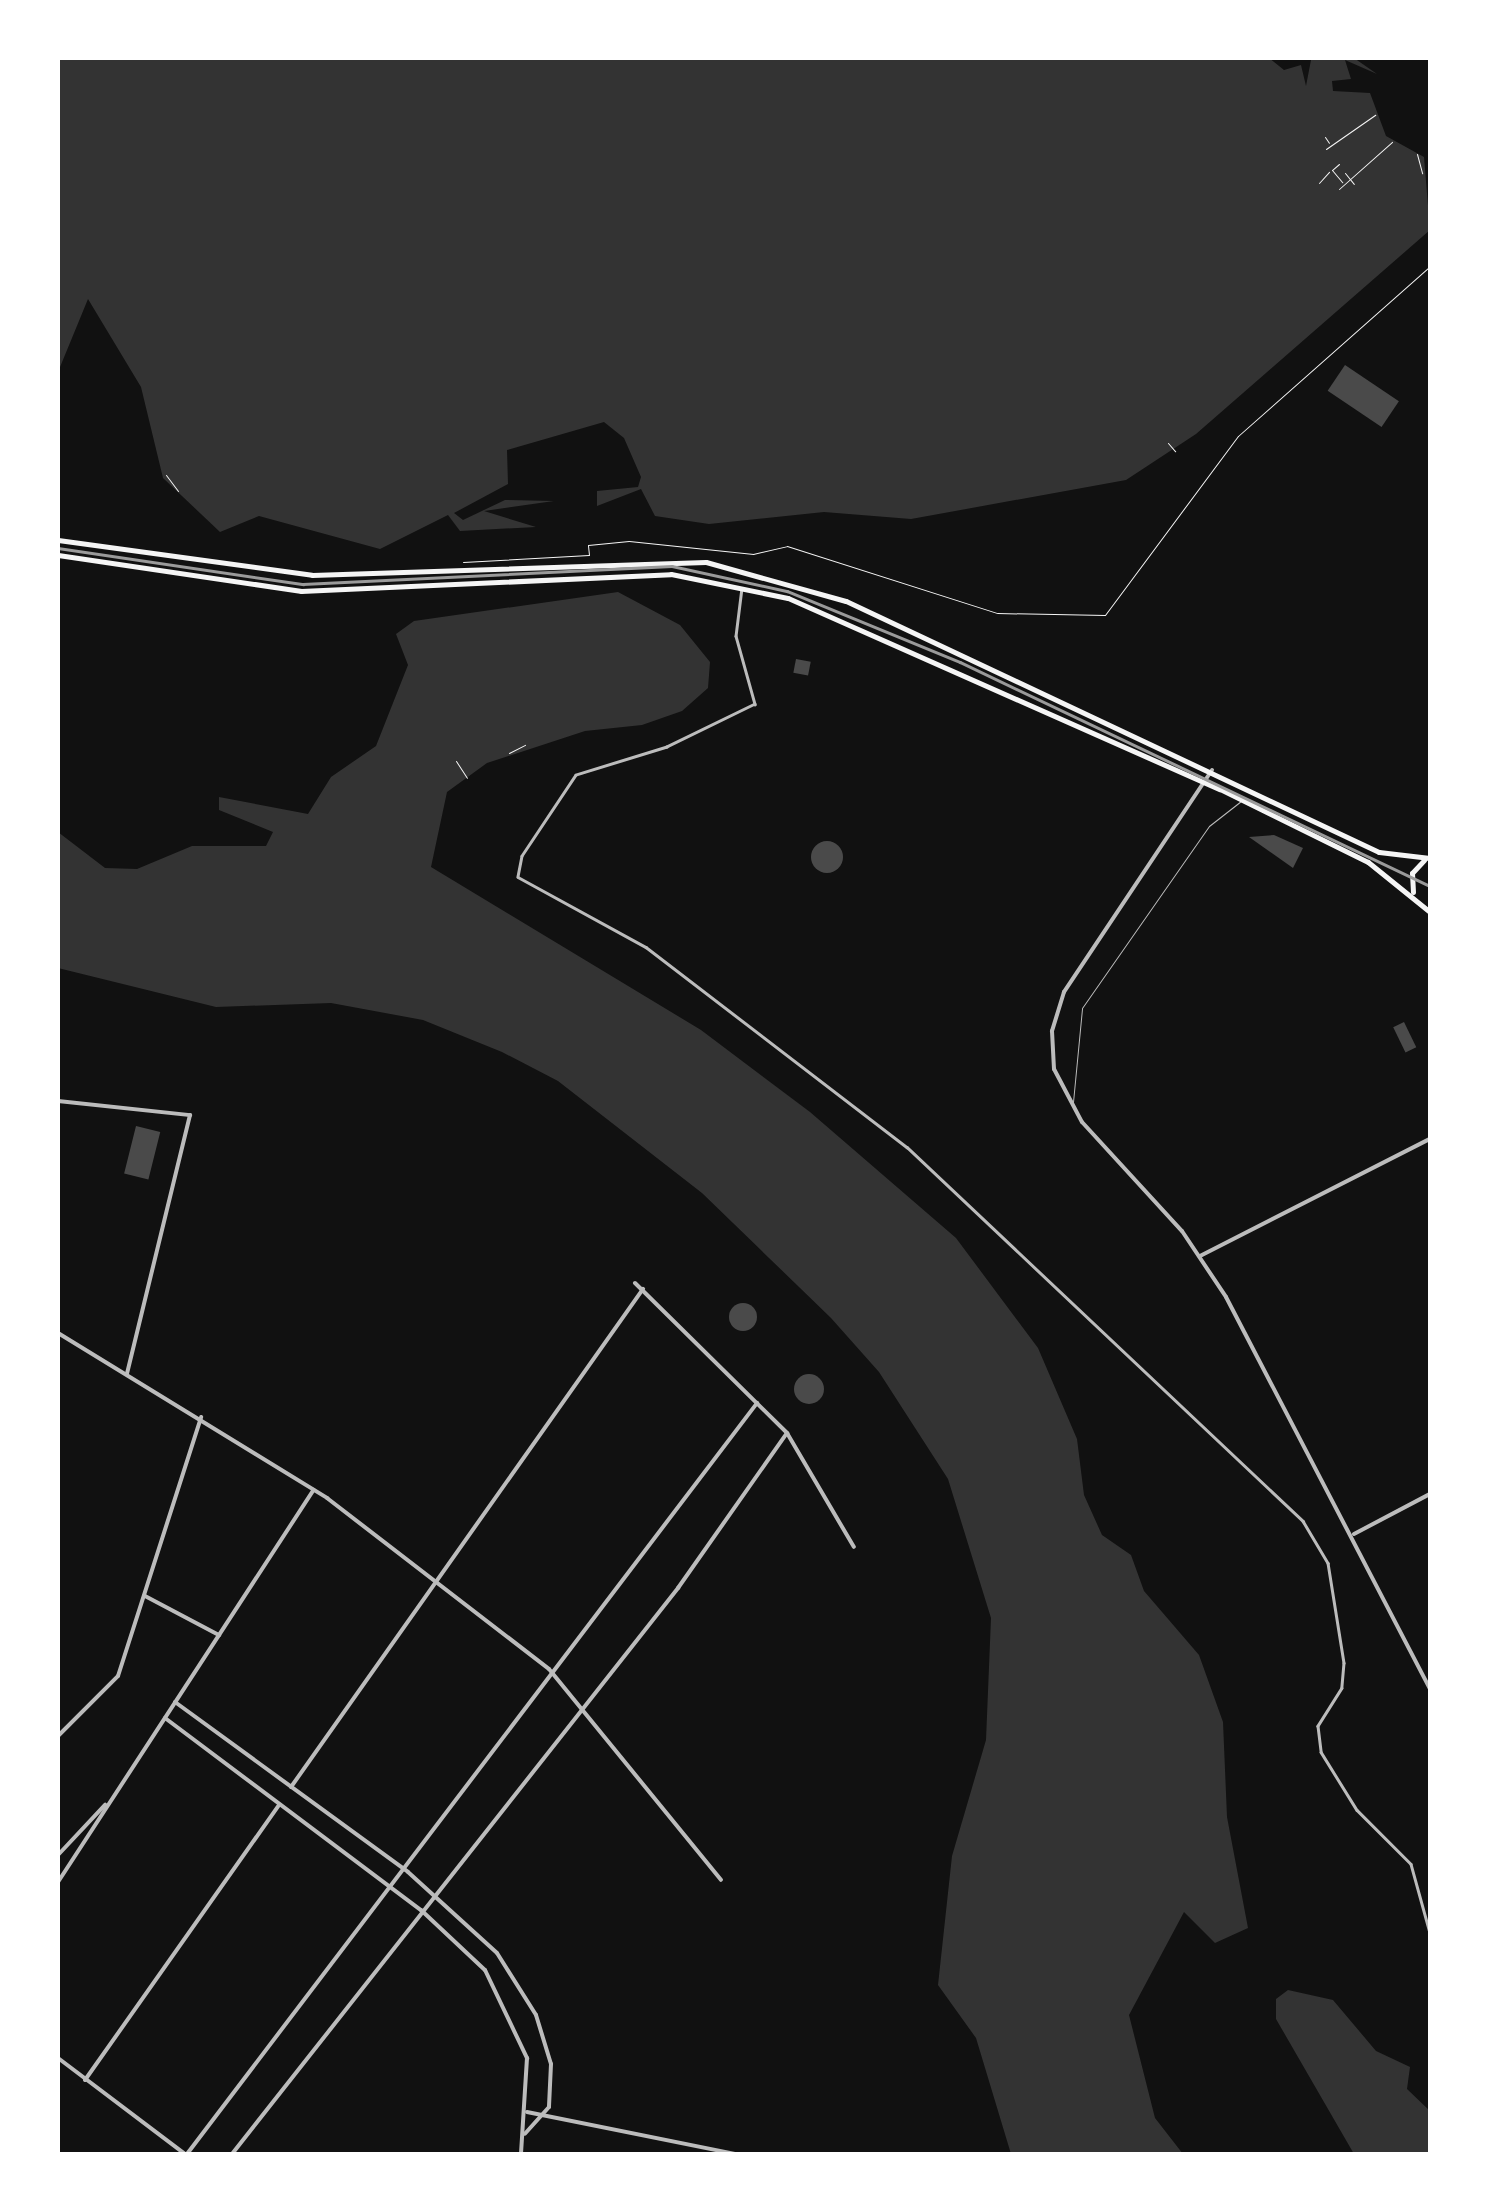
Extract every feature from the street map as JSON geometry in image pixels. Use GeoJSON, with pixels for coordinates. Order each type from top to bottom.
{"type":"FeatureCollection","features":[{"type":"Feature","properties":{"kind":"main road"},"geometry":{"type":"LineString","coordinates":[[58,540],[312,576],[706,562],[846,601],[1212,770],[1379,852],[1429,858]]}},
{"type":"Feature","properties":{"kind":"main road"},"geometry":{"type":"LineString","coordinates":[[58,555],[302,591],[671,574],[742,587],[838,615],[1206,782],[1368,862],[1414,895],[1430,912]]}},
{"type":"Feature","properties":{"kind":"main road"},"geometry":{"type":"LineString","coordinates":[[1414,895],[1410,876],[1429,858]]}},
{"type":"Feature","properties":{"kind":"street"},"geometry":{"type":"LineString","coordinates":[[742,587],[736,636],[755,704],[667,746],[576,774],[522,856],[518,877],[646,947],[907,1148],[1304,1521],[1328,1563],[1344,1662],[1342,1688],[1318,1726],[1320,1752],[1357,1810],[1410,1864],[1430,1932]]}},
{"type":"Feature","properties":{"kind":"street"},"geometry":{"type":"LineString","coordinates":[[1212,770],[1058,1005],[1052,1057],[1074,1110],[1200,1256],[1354,1534],[1430,1689]]}},
{"type":"Feature","properties":{"kind":"street"},"geometry":{"type":"LineString","coordinates":[[58,1101],[190,1115],[127,1374]]}},
{"type":"Feature","properties":{"kind":"street"},"geometry":{"type":"LineString","coordinates":[[1200,1256],[1430,1139]]}},
{"type":"Feature","properties":{"kind":"street"},"geometry":{"type":"LineString","coordinates":[[635,1283],[787,1434],[854,1547]]}},
{"type":"Feature","properties":{"kind":"street"},"geometry":{"type":"LineString","coordinates":[[291,1787],[642,1289]]}},
{"type":"Feature","properties":{"kind":"street"},"geometry":{"type":"LineString","coordinates":[[58,1334],[202,1418],[314,1490],[557,1676],[583,1700],[721,1880]]}},
{"type":"Feature","properties":{"kind":"street"},"geometry":{"type":"LineString","coordinates":[[58,2058],[186,2154],[408,1872],[758,1403]]}},
{"type":"Feature","properties":{"kind":"street"},"geometry":{"type":"LineString","coordinates":[[58,1736],[112,1686],[202,1418]]}},
{"type":"Feature","properties":{"kind":"street"},"geometry":{"type":"LineString","coordinates":[[232,2154],[583,1700],[678,1588],[787,1434]]}},
{"type":"Feature","properties":{"kind":"street"},"geometry":{"type":"LineString","coordinates":[[58,1882],[314,1490]]}},
{"type":"Feature","properties":{"kind":"street"},"geometry":{"type":"LineString","coordinates":[[1354,1534],[1430,1494]]}},
{"type":"Feature","properties":{"kind":"street"},"geometry":{"type":"LineString","coordinates":[[145,1596],[219,1635]]}},
{"type":"Feature","properties":{"kind":"street"},"geometry":{"type":"LineString","coordinates":[[175,1702],[408,1872],[497,1954],[536,2015],[551,2064],[543,2114],[525,2134]]}},
{"type":"Feature","properties":{"kind":"street"},"geometry":{"type":"LineString","coordinates":[[164,1718],[421,1910],[509,2007],[527,2058],[525,2134],[520,2154]]}},
{"type":"Feature","properties":{"kind":"street"},"geometry":{"type":"LineString","coordinates":[[58,1855],[108,1802]]}},
{"type":"Feature","properties":{"kind":"street"},"geometry":{"type":"LineString","coordinates":[[86,2080],[279,1805]]}},
{"type":"Feature","properties":{"kind":"street"},"geometry":{"type":"LineString","coordinates":[[526,2112],[735,2154]]}},
{"type":"Feature","properties":{"kind":"lane"},"geometry":{"type":"LineString","coordinates":[[1074,1110],[1071,1058],[1088,998],[1209,826],[1242,800]]}},
{"type":"Feature","properties":{"kind":"path"},"geometry":{"type":"LineString","coordinates":[[1354,140],[1360,114]]}},
{"type":"Feature","properties":{"kind":"path"},"geometry":{"type":"LineString","coordinates":[[1329,148],[1375,114]]}},
{"type":"Feature","properties":{"kind":"path"},"geometry":{"type":"LineString","coordinates":[[1354,118],[1360,136]]}},
{"type":"Feature","properties":{"kind":"path"},"geometry":{"type":"LineString","coordinates":[[1348,123],[1366,131]]}},
{"type":"Feature","properties":{"kind":"path"},"geometry":{"type":"LineString","coordinates":[[1341,128],[1371,126]]}},
{"type":"Feature","properties":{"kind":"path"},"geometry":{"type":"LineString","coordinates":[[1348,144],[1356,128]]}},
{"type":"Feature","properties":{"kind":"path"},"geometry":{"type":"LineString","coordinates":[[1333,133],[1341,149]]}},
{"type":"Feature","properties":{"kind":"path"},"geometry":{"type":"LineString","coordinates":[[1325,137],[1333,154]]}},
{"type":"Feature","properties":{"kind":"path"},"geometry":{"type":"LineString","coordinates":[[1339,189],[1392,142]]}},
{"type":"Feature","properties":{"kind":"path"},"geometry":{"type":"LineString","coordinates":[[1371,150],[1376,156]]}},
{"type":"Feature","properties":{"kind":"path"},"geometry":{"type":"LineString","coordinates":[[1366,155],[1371,160]]}},
{"type":"Feature","properties":{"kind":"path"},"geometry":{"type":"LineString","coordinates":[[1358,180],[1361,159]]}},
{"type":"Feature","properties":{"kind":"path"},"geometry":{"type":"LineString","coordinates":[[1421,161],[1422,173]]}},
{"type":"Feature","properties":{"kind":"path"},"geometry":{"type":"LineString","coordinates":[[1319,183],[1339,164]]}},
{"type":"Feature","properties":{"kind":"path"},"geometry":{"type":"LineString","coordinates":[[1356,164],[1362,176]]}},
{"type":"Feature","properties":{"kind":"path"},"geometry":{"type":"LineString","coordinates":[[1351,168],[1367,173]]}},
{"type":"Feature","properties":{"kind":"path"},"geometry":{"type":"LineString","coordinates":[[1332,170],[1344,185]]}},
{"type":"Feature","properties":{"kind":"path"},"geometry":{"type":"LineString","coordinates":[[1345,173],[1354,184]]}},
{"type":"Feature","properties":{"kind":"path"},"geometry":{"type":"LineString","coordinates":[[456,563],[589,555],[588,545],[629,541],[753,554],[788,546],[996,613],[1105,615],[1238,436],[1430,266]]}},
{"type":"Feature","properties":{"kind":"path"},"geometry":{"type":"LineString","coordinates":[[1168,443],[1174,451]]}},
{"type":"Feature","properties":{"kind":"path"},"geometry":{"type":"LineString","coordinates":[[166,474],[178,490]]}},
{"type":"Feature","properties":{"kind":"path"},"geometry":{"type":"LineString","coordinates":[[163,484],[170,480]]}},
{"type":"Feature","properties":{"kind":"path"},"geometry":{"type":"LineString","coordinates":[[509,753],[524,745]]}},
{"type":"Feature","properties":{"kind":"path"},"geometry":{"type":"LineString","coordinates":[[452,766],[462,759]]}},
{"type":"Feature","properties":{"kind":"path"},"geometry":{"type":"LineString","coordinates":[[456,762],[467,778]]}},
{"type":"Feature","properties":{"kind":"path"},"geometry":{"type":"LineString","coordinates":[[456,771],[465,764]]}},
{"type":"Feature","properties":{"kind":"shaded area"},"geometry":{"type":"Polygon","coordinates":[[[58,58],[1269,58],[1284,70],[1301,65],[1306,86],[1311,60],[1354,58],[1377,74],[1345,60],[1351,79],[1332,81],[1333,91],[1370,93],[1386,136],[1424,157],[1430,230],[1196,434],[1126,480],[911,519],[824,512],[709,524],[655,516],[641,489],[597,506],[597,491],[638,487],[641,477],[624,438],[604,422],[507,450],[508,484],[454,513],[463,520],[505,500],[554,501],[484,511],[536,527],[460,531],[448,515],[380,549],[259,516],[220,532],[163,478],[141,387],[88,299],[58,372],[58,58]]]}},
{"type":"Feature","properties":{"kind":"shaded area"},"geometry":{"type":"Polygon","coordinates":[[[618,592],[680,625],[710,662],[708,688],[682,711],[642,725],[585,731],[487,763],[447,792],[431,867],[701,1030],[810,1112],[956,1238],[1038,1348],[1077,1439],[1084,1495],[1102,1535],[1131,1555],[1144,1591],[1199,1655],[1223,1722],[1227,1817],[1248,1928],[1215,1943],[1184,1912],[1129,2015],[1155,2118],[1183,2154],[1011,2154],[976,2038],[938,1985],[952,1856],[986,1740],[991,1618],[948,1479],[879,1372],[831,1318],[702,1193],[558,1081],[502,1052],[423,1020],[331,1003],[216,1007],[58,968],[58,832],[105,868],[137,869],[192,846],[266,846],[273,832],[219,810],[219,797],[308,814],[331,777],[376,746],[408,665],[396,634],[414,621],[618,592]]]}},
{"type":"Feature","properties":{"kind":"shaded area"},"geometry":{"type":"Polygon","coordinates":[[[1288,1990],[1333,2000],[1376,2051],[1410,2067],[1407,2089],[1430,2111],[1430,2154],[1354,2154],[1276,2019],[1276,1999],[1288,1990]]]}},
{"type":"Feature","properties":{"kind":"building"},"geometry":{"type":"Polygon","coordinates":[[[1345,365],[1399,401],[1382,427],[1328,391],[1345,365]]]}},
{"type":"Feature","properties":{"kind":"building"},"geometry":{"type":"Polygon","coordinates":[[[796,659],[811,662],[808,676],[793,673],[796,659]]]}},
{"type":"Feature","properties":{"kind":"building"},"geometry":{"type":"Polygon","coordinates":[[[1274,835],[1303,848],[1293,868],[1249,837],[1274,835]]]}},
{"type":"Feature","properties":{"kind":"building"},"geometry":{"type":"Polygon","coordinates":[[[827,841],[839,845],[843,857],[839,869],[827,873],[815,869],[811,857],[815,845],[827,841]]]}},
{"type":"Feature","properties":{"kind":"building"},"geometry":{"type":"Polygon","coordinates":[[[1404,1022],[1416,1047],[1405,1052],[1393,1027],[1404,1022]]]}},
{"type":"Feature","properties":{"kind":"building"},"geometry":{"type":"Polygon","coordinates":[[[136,1126],[160,1132],[148,1180],[124,1174],[136,1126]]]}},
{"type":"Feature","properties":{"kind":"building"},"geometry":{"type":"Polygon","coordinates":[[[743,1303],[753,1307],[757,1317],[753,1327],[743,1331],[733,1327],[729,1317],[733,1307],[743,1303]]]}},
{"type":"Feature","properties":{"kind":"building"},"geometry":{"type":"Polygon","coordinates":[[[809,1374],[820,1378],[824,1389],[820,1400],[809,1404],[798,1400],[794,1389],[798,1378],[809,1374]]]}},
{"type":"Feature","properties":{"kind":"tram line"},"geometry":{"type":"LineString","coordinates":[[58,548],[303,584],[672,566],[787,591],[960,662],[1430,886]]}}]}
